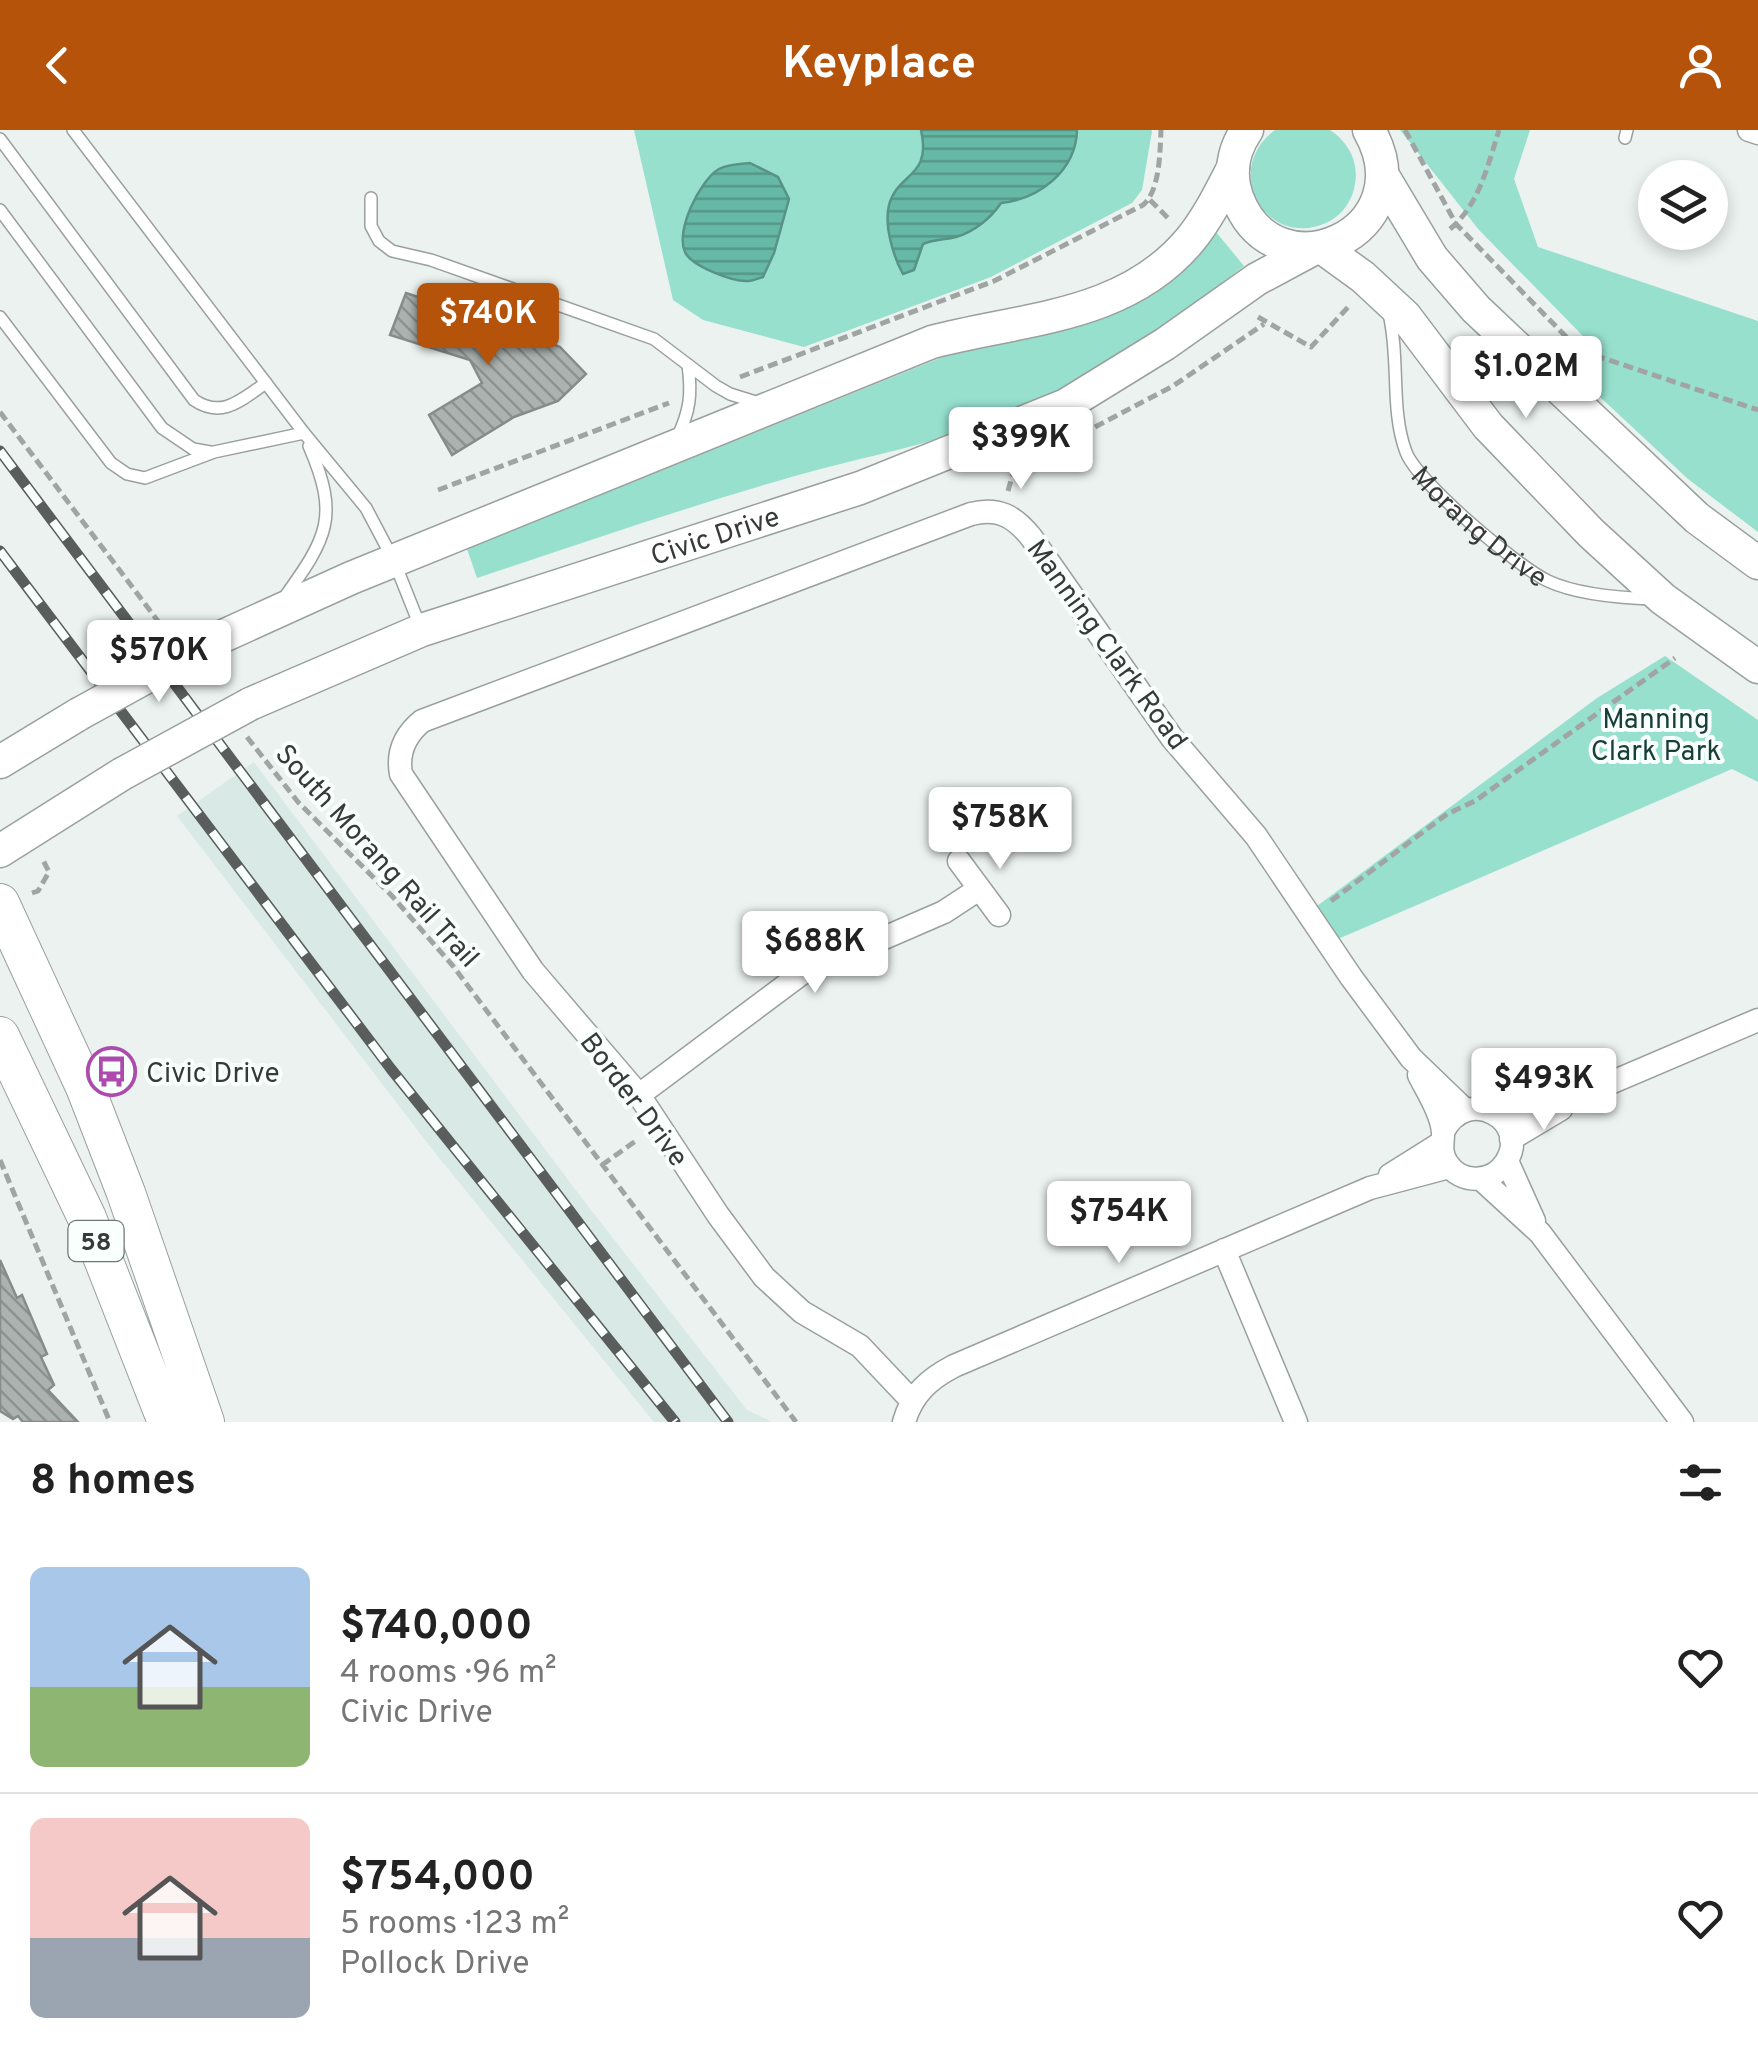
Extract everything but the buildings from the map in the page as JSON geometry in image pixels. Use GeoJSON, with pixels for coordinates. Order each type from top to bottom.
{"type":"FeatureCollection","features":[{"type":"Feature","properties":{"kind":"main road"},"geometry":{"type":"LineString","coordinates":[[1369,130],[1377,144],[1383,176],[1432,258],[1476,309],[1683,506],[1758,563]]}},
{"type":"Feature","properties":{"kind":"main road"},"geometry":{"type":"LineString","coordinates":[[1233,146],[1234,189],[1254,226],[1282,244],[1318,248],[1385,295],[1488,426],[1590,532],[1664,599],[1758,667]]}},
{"type":"Feature","properties":{"kind":"main road"},"geometry":{"type":"LineString","coordinates":[[0,762],[210,642],[394,561],[932,342],[1081,310],[1129,289],[1152,276],[1190,240],[1211,210],[1233,146]]}},
{"type":"Feature","properties":{"kind":"main road","name":"Civic Drive"},"geometry":{"type":"LineString","coordinates":[[0,851],[122,774],[248,720],[422,630],[860,488],[1049,412],[1165,344],[1280,264],[1342,241],[1372,214],[1383,176]]}},
{"type":"Feature","properties":{"kind":"main road","name":"58"},"geometry":{"type":"LineString","coordinates":[[0,902],[85,1087],[206,1422]]}},
{"type":"Feature","properties":{"kind":"main road","name":"58"},"geometry":{"type":"LineString","coordinates":[[0,1036],[87,1218],[166,1422]]}},
{"type":"Feature","properties":{"kind":"street"},"geometry":{"type":"LineString","coordinates":[[1749,130],[1758,133]]}},
{"type":"Feature","properties":{"kind":"street","name":"Manning Clark Road"},"geometry":{"type":"LineString","coordinates":[[406,738],[434,713],[972,514],[1002,512],[1032,537],[1139,694],[1256,836],[1410,1058],[1430,1095],[1442,1137]]}},
{"type":"Feature","properties":{"kind":"street","name":"Border Drive"},"geometry":{"type":"LineString","coordinates":[[406,738],[399,764],[408,787],[533,971],[639,1095],[764,1277],[802,1312],[860,1346],[908,1411]]}},
{"type":"Feature","properties":{"kind":"street"},"geometry":{"type":"LineString","coordinates":[[958,860],[999,915]]}},
{"type":"Feature","properties":{"kind":"street"},"geometry":{"type":"LineString","coordinates":[[639,1095],[801,974],[944,912],[979,889]]}},
{"type":"Feature","properties":{"kind":"street"},"geometry":{"type":"LineString","coordinates":[[1370,1188],[1442,1137],[1448,1122],[1466,1110],[1487,1110],[1500,1117],[1576,1098],[1758,1020]]}},
{"type":"Feature","properties":{"kind":"street","name":"Manning Clark Road"},"geometry":{"type":"LineString","coordinates":[[1410,1058],[1466,1110]]}},
{"type":"Feature","properties":{"kind":"street"},"geometry":{"type":"LineString","coordinates":[[908,1411],[924,1385],[954,1366],[1370,1188],[1449,1167],[1464,1176],[1492,1176],[1509,1150],[1576,1098]]}},
{"type":"Feature","properties":{"kind":"street"},"geometry":{"type":"LineString","coordinates":[[1500,1117],[1540,1233]]}},
{"type":"Feature","properties":{"kind":"street"},"geometry":{"type":"LineString","coordinates":[[1442,1137],[1449,1167]]}},
{"type":"Feature","properties":{"kind":"street"},"geometry":{"type":"LineString","coordinates":[[1481,1179],[1540,1233],[1682,1422]]}},
{"type":"Feature","properties":{"kind":"street"},"geometry":{"type":"LineString","coordinates":[[1224,1250],[1296,1422]]}},
{"type":"Feature","properties":{"kind":"lane"},"geometry":{"type":"LineString","coordinates":[[72,130],[304,434],[366,508],[394,561],[422,630]]}},
{"type":"Feature","properties":{"kind":"lane"},"geometry":{"type":"LineString","coordinates":[[0,139],[194,400],[206,408],[227,408],[266,383]]}},
{"type":"Feature","properties":{"kind":"lane"},"geometry":{"type":"LineString","coordinates":[[371,198],[370,226],[379,241],[392,251],[431,260],[654,339],[716,386],[772,407]]}},
{"type":"Feature","properties":{"kind":"lane"},"geometry":{"type":"LineString","coordinates":[[0,210],[162,428],[192,449],[214,452]]}},
{"type":"Feature","properties":{"kind":"lane","name":"Morang Drive"},"geometry":{"type":"LineString","coordinates":[[1385,295],[1404,448],[1420,476],[1513,559],[1545,580],[1564,587],[1638,599],[1664,599]]}},
{"type":"Feature","properties":{"kind":"lane"},"geometry":{"type":"LineString","coordinates":[[0,316],[102,451],[126,474],[145,478],[214,452],[304,434]]}},
{"type":"Feature","properties":{"kind":"lane"},"geometry":{"type":"LineString","coordinates":[[672,448],[689,414],[692,395],[688,365]]}},
{"type":"Feature","properties":{"kind":"lane"},"geometry":{"type":"LineString","coordinates":[[273,612],[323,538],[328,500],[304,434]]}},
{"type":"Feature","properties":{"kind":"path"},"geometry":{"type":"LineString","coordinates":[[716,386],[994,282],[1143,205],[1150,200],[1156,174],[1160,130]]}},
{"type":"Feature","properties":{"kind":"path"},"geometry":{"type":"LineString","coordinates":[[1405,130],[1456,224],[1579,350],[1758,410]]}},
{"type":"Feature","properties":{"kind":"path"},"geometry":{"type":"LineString","coordinates":[[1456,224],[1482,182],[1498,130]]}},
{"type":"Feature","properties":{"kind":"path"},"geometry":{"type":"LineString","coordinates":[[1091,429],[1172,386],[1264,324]]}},
{"type":"Feature","properties":{"kind":"path"},"geometry":{"type":"LineString","coordinates":[[438,490],[692,395]]}},
{"type":"Feature","properties":{"kind":"path"},"geometry":{"type":"LineString","coordinates":[[0,412],[177,645]]}},
{"type":"Feature","properties":{"kind":"path"},"geometry":{"type":"LineString","coordinates":[[1014,466],[1074,438]]}},
{"type":"Feature","properties":{"kind":"path"},"geometry":{"type":"LineString","coordinates":[[1309,916],[1448,814],[1500,784],[1675,658]]}},
{"type":"Feature","properties":{"kind":"path","name":"South Morang Rail Trail"},"geometry":{"type":"LineString","coordinates":[[248,720],[298,802],[392,896],[453,966],[796,1422]]}},
{"type":"Feature","properties":{"kind":"path"},"geometry":{"type":"LineString","coordinates":[[0,1160],[110,1422]]}},
{"type":"Feature","properties":{"kind":"shaded area"},"geometry":{"type":"Polygon","coordinates":[[[921,130],[1077,130],[1070,158],[1053,180],[1029,196],[1001,203],[969,232],[923,244],[914,270],[903,274],[890,240],[889,205],[922,157],[921,130]]]}},
{"type":"Feature","properties":{"kind":"shaded area"},"geometry":{"type":"Polygon","coordinates":[[[750,163],[778,177],[789,199],[763,277],[741,281],[704,268],[689,257],[683,232],[691,207],[712,175],[723,167],[750,163]]]}},
{"type":"Feature","properties":{"kind":"shaded area"},"geometry":{"type":"Polygon","coordinates":[[[254,762],[584,1201],[747,1410],[772,1422],[654,1422],[432,1149],[177,816],[254,762]]]}},
{"type":"Feature","properties":{"kind":"green space"},"geometry":{"type":"Polygon","coordinates":[[[634,130],[1152,131],[1142,190],[1132,203],[991,277],[804,347],[703,320],[673,300],[634,130]]]}},
{"type":"Feature","properties":{"kind":"green space"},"geometry":{"type":"Polygon","coordinates":[[[1275,130],[1330,130],[1347,146],[1354,160],[1355,184],[1350,200],[1335,218],[1308,228],[1288,226],[1271,217],[1259,203],[1252,186],[1251,166],[1259,147],[1275,130]]]}},
{"type":"Feature","properties":{"kind":"green space"},"geometry":{"type":"Polygon","coordinates":[[[1400,130],[1530,130],[1514,179],[1538,247],[1758,321],[1758,532],[1688,479],[1599,396],[1584,337],[1479,230],[1400,130]]]}},
{"type":"Feature","properties":{"kind":"green space"},"geometry":{"type":"Polygon","coordinates":[[[1216,232],[1244,266],[1133,346],[1014,412],[934,440],[716,500],[477,578],[467,549],[965,348],[1216,232]]]}},
{"type":"Feature","properties":{"kind":"green space","name":"Manning Clark Park"},"geometry":{"type":"Polygon","coordinates":[[[1665,656],[1758,720],[1758,782],[1732,769],[1338,939],[1317,906],[1597,698],[1665,656]]]}},
{"type":"Feature","properties":{"kind":"railway"},"geometry":{"type":"LineString","coordinates":[[0,451],[728,1422]]}},
{"type":"Feature","properties":{"kind":"railway"},"geometry":{"type":"LineString","coordinates":[[0,551],[391,1069],[675,1422]]}},
{"type":"Feature","properties":{"kind":"place","name":"Civic Drive"},"geometry":{"type":"Point","coordinates":[111,1072]}}]}
